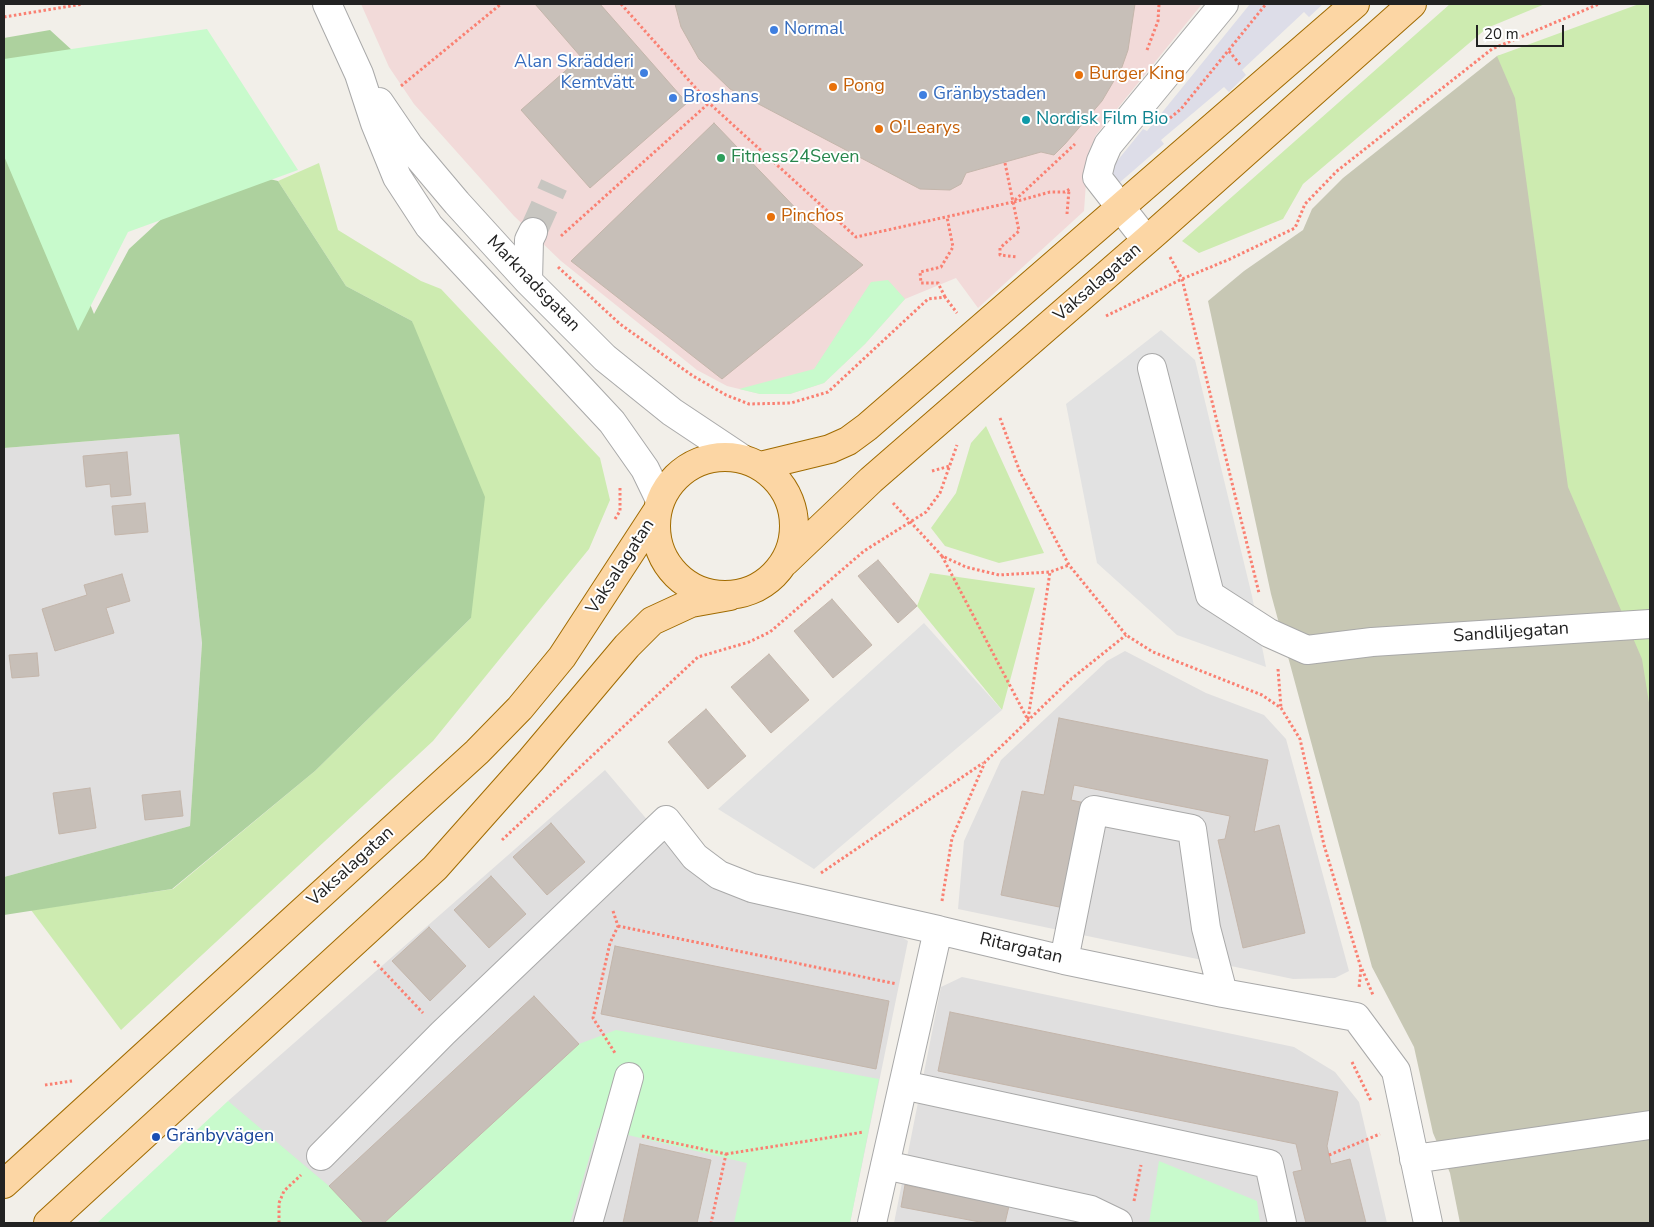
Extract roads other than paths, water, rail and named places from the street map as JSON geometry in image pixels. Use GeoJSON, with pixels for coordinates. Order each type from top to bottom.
{"type":"FeatureCollection","features":[{"type":"Feature","properties":{"kind":"main road"},"geometry":{"type":"LineString","coordinates":[[730,596],[709,594],[689,586],[672,573],[661,555],[655,534],[658,506],[671,482],[685,469],[702,461],[720,457],[751,462],[812,455],[848,441],[867,427],[1122,208],[1355,4]]}},
{"type":"Feature","properties":{"kind":"main road","name":"Vaksalagatan"},"geometry":{"type":"LineString","coordinates":[[785,562],[871,480],[1412,4]]}},
{"type":"Feature","properties":{"kind":"main road"},"geometry":{"type":"LineString","coordinates":[[48,1223],[435,868],[531,760],[627,646],[652,621],[692,603],[752,591],[770,580],[785,562],[794,536],[793,509],[786,492],[775,477],[751,462]]}},
{"type":"Feature","properties":{"kind":"main road","name":"Vaksalagatan"},"geometry":{"type":"LineString","coordinates":[[4,1184],[477,752],[514,714],[562,657],[658,506]]}},
{"type":"Feature","properties":{"kind":"street","name":"Marknadsgatan"},"geometry":{"type":"LineString","coordinates":[[326,4],[360,74],[409,146],[457,203],[528,280],[605,358],[672,412],[751,462]]}},
{"type":"Feature","properties":{"kind":"street"},"geometry":{"type":"LineString","coordinates":[[1146,240],[1097,177],[1101,161],[1108,145],[1224,4]]}},
{"type":"Feature","properties":{"kind":"street","name":"Marknadsgatan"},"geometry":{"type":"LineString","coordinates":[[360,74],[375,123],[397,177],[429,226],[590,396],[612,422],[645,470],[658,506]]}},
{"type":"Feature","properties":{"kind":"street"},"geometry":{"type":"LineString","coordinates":[[528,280],[535,242]]}},
{"type":"Feature","properties":{"kind":"street","name":"Sandliljegatan"},"geometry":{"type":"LineString","coordinates":[[1152,368],[1210,595],[1269,633],[1307,650],[1372,642],[1650,624]]}},
{"type":"Feature","properties":{"kind":"street"},"geometry":{"type":"LineString","coordinates":[[1064,960],[1094,810],[1192,829],[1206,928],[1223,993]]}},
{"type":"Feature","properties":{"kind":"street","name":"Ritargatan"},"geometry":{"type":"LineString","coordinates":[[321,1156],[443,1033],[666,820],[695,857],[718,875],[752,888],[1064,960],[1223,993],[1356,1017],[1396,1070],[1414,1159]]}},
{"type":"Feature","properties":{"kind":"street"},"geometry":{"type":"LineString","coordinates":[[872,1223],[938,930]]}},
{"type":"Feature","properties":{"kind":"street"},"geometry":{"type":"LineString","coordinates":[[588,1223],[613,1129],[630,1077]]}},
{"type":"Feature","properties":{"kind":"street"},"geometry":{"type":"LineString","coordinates":[[903,1085],[1270,1164],[1282,1223]]}},
{"type":"Feature","properties":{"kind":"street"},"geometry":{"type":"LineString","coordinates":[[1428,1223],[1414,1159],[1650,1125]]}},
{"type":"Feature","properties":{"kind":"street"},"geometry":{"type":"LineString","coordinates":[[885,1166],[1091,1210],[1125,1214]]}},
{"type":"Feature","properties":{"kind":"tunnel"},"geometry":{"type":"LineString","coordinates":[[533,232],[554,185]]}},
{"type":"Feature","properties":{"kind":"place","name":"Normal"},"geometry":{"type":"Point","coordinates":[774,30]}},
{"type":"Feature","properties":{"kind":"place","name":"Alan Skrädderi Kemtvätt"},"geometry":{"type":"Point","coordinates":[644,73]}},
{"type":"Feature","properties":{"kind":"place","name":"Burger King"},"geometry":{"type":"Point","coordinates":[1079,75]}},
{"type":"Feature","properties":{"kind":"place","name":"Pong"},"geometry":{"type":"Point","coordinates":[833,87]}},
{"type":"Feature","properties":{"kind":"place","name":"Gränbystaden"},"geometry":{"type":"Point","coordinates":[923,95]}},
{"type":"Feature","properties":{"kind":"place","name":"Broshans"},"geometry":{"type":"Point","coordinates":[673,98]}},
{"type":"Feature","properties":{"kind":"place","name":"Nordisk Film Bio"},"geometry":{"type":"Point","coordinates":[1026,120]}},
{"type":"Feature","properties":{"kind":"place","name":"O'Learys"},"geometry":{"type":"Point","coordinates":[879,129]}},
{"type":"Feature","properties":{"kind":"place","name":"Fitness24Seven"},"geometry":{"type":"Point","coordinates":[721,158]}},
{"type":"Feature","properties":{"kind":"place","name":"Pinchos"},"geometry":{"type":"Point","coordinates":[771,217]}},
{"type":"Feature","properties":{"kind":"place","name":"Gränbyvägen"},"geometry":{"type":"Point","coordinates":[156,1137]}}]}
